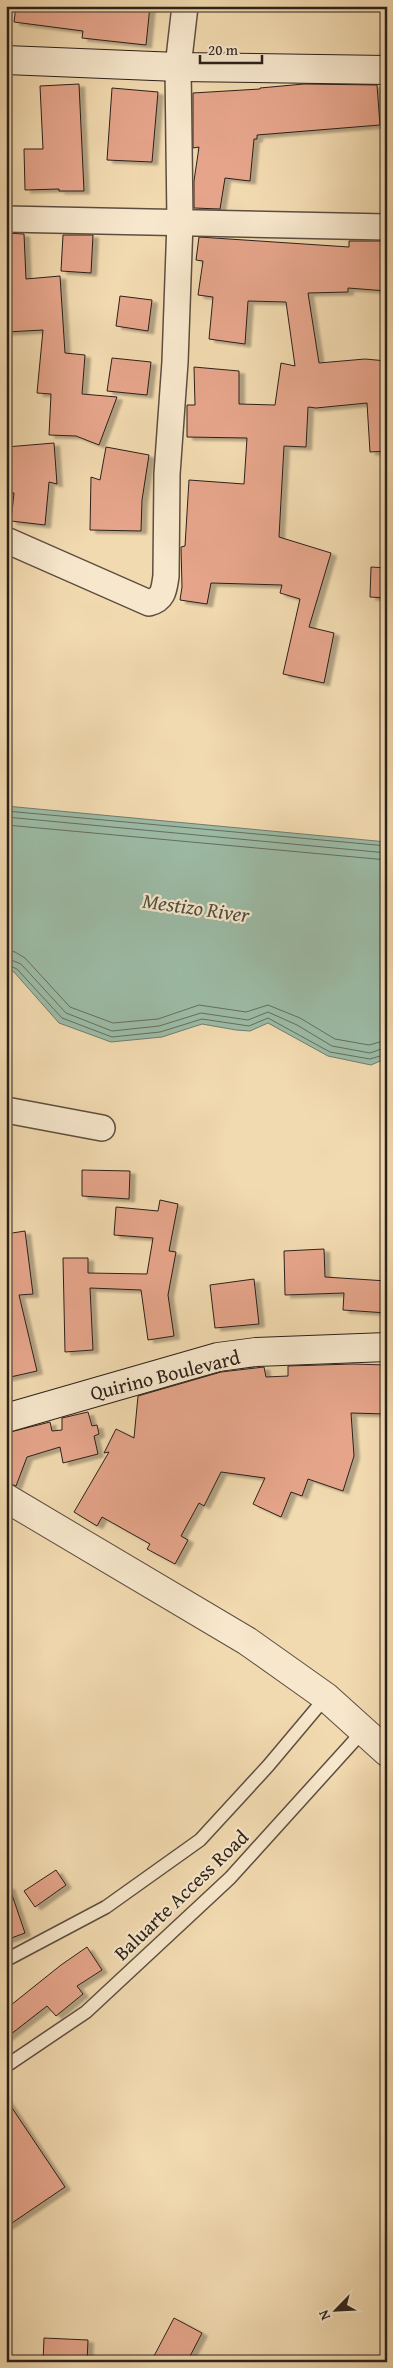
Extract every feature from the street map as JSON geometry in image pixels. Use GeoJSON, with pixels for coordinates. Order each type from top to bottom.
{"type":"FeatureCollection","features":[{"type":"Feature","properties":{"kind":"main road"},"geometry":{"type":"LineString","coordinates":[[6,60],[178,67],[387,70]]}},
{"type":"Feature","properties":{"kind":"main road","name":"Quirino Boulevard"},"geometry":{"type":"LineString","coordinates":[[6,1418],[218,1357],[256,1352],[387,1347]]}},
{"type":"Feature","properties":{"kind":"main road"},"geometry":{"type":"LineString","coordinates":[[6,1498],[247,1641],[326,1697],[387,1752]]}},
{"type":"Feature","properties":{"kind":"street"},"geometry":{"type":"LineString","coordinates":[[6,540],[149,603],[158,601],[164,592],[166,576],[167,474],[175,362],[180,222],[178,67],[185,6]]}},
{"type":"Feature","properties":{"kind":"street"},"geometry":{"type":"LineString","coordinates":[[6,219],[387,227]]}},
{"type":"Feature","properties":{"kind":"street"},"geometry":{"type":"LineString","coordinates":[[6,1110],[102,1128]]}},
{"type":"Feature","properties":{"kind":"lane","name":"Baluarte Access Road"},"geometry":{"type":"LineString","coordinates":[[6,1960],[106,1906],[200,1840],[268,1766],[326,1697]]}},
{"type":"Feature","properties":{"kind":"lane","name":"Baluarte Access Road"},"geometry":{"type":"LineString","coordinates":[[6,2066],[86,2012],[230,1878],[363,1731]]}},
{"type":"Feature","properties":{"kind":"water","name":"Mestizo River"},"geometry":{"type":"Polygon","coordinates":[[[6,806],[387,842],[387,1058],[371,1065],[328,1056],[268,1023],[250,1031],[202,1024],[162,1037],[111,1042],[59,1023],[14,972],[6,968],[6,806]]]}},
{"type":"Feature","properties":{"kind":"building"},"geometry":{"type":"Polygon","coordinates":[[[16,6],[150,6],[146,45],[82,38],[83,31],[14,22],[16,6]]]}},
{"type":"Feature","properties":{"kind":"building"},"geometry":{"type":"Polygon","coordinates":[[[79,84],[84,191],[59,191],[59,189],[25,190],[24,149],[43,149],[40,86],[79,84]]]}},
{"type":"Feature","properties":{"kind":"building"},"geometry":{"type":"Polygon","coordinates":[[[304,84],[377,85],[380,125],[257,135],[257,139],[254,139],[250,181],[225,178],[220,209],[194,208],[194,181],[199,147],[193,148],[193,93],[304,84]]]}},
{"type":"Feature","properties":{"kind":"building"},"geometry":{"type":"Polygon","coordinates":[[[112,88],[158,92],[152,162],[107,160],[112,88]]]}},
{"type":"Feature","properties":{"kind":"building"},"geometry":{"type":"Polygon","coordinates":[[[6,233],[24,234],[26,279],[60,276],[65,353],[85,355],[82,394],[117,397],[99,445],[76,436],[49,435],[51,394],[37,393],[43,330],[6,332],[6,233]]]}},
{"type":"Feature","properties":{"kind":"building"},"geometry":{"type":"Polygon","coordinates":[[[63,235],[93,235],[91,273],[61,271],[63,235]]]}},
{"type":"Feature","properties":{"kind":"building"},"geometry":{"type":"Polygon","coordinates":[[[199,237],[349,247],[349,241],[387,241],[387,291],[348,288],[348,292],[308,293],[319,363],[365,359],[387,361],[387,451],[370,452],[367,403],[316,408],[308,407],[306,447],[284,446],[279,537],[331,553],[309,627],[334,633],[324,683],[283,674],[300,599],[280,593],[282,585],[211,583],[207,604],[180,600],[182,587],[181,547],[185,546],[189,480],[244,484],[247,438],[187,437],[187,405],[195,405],[194,367],[239,371],[239,404],[275,405],[281,363],[295,366],[286,302],[248,301],[245,344],[209,339],[213,297],[198,295],[203,261],[196,260],[199,237]]]}},
{"type":"Feature","properties":{"kind":"building"},"geometry":{"type":"Polygon","coordinates":[[[120,296],[152,300],[148,331],[116,326],[120,296]]]}},
{"type":"Feature","properties":{"kind":"building"},"geometry":{"type":"Polygon","coordinates":[[[112,358],[151,362],[147,395],[107,391],[112,358]]]}},
{"type":"Feature","properties":{"kind":"building"},"geometry":{"type":"Polygon","coordinates":[[[54,443],[57,484],[49,482],[45,525],[11,521],[14,493],[6,492],[6,447],[54,443]]]}},
{"type":"Feature","properties":{"kind":"building"},"geometry":{"type":"Polygon","coordinates":[[[106,447],[149,455],[142,500],[141,531],[90,530],[91,477],[100,480],[106,447]]]}},
{"type":"Feature","properties":{"kind":"building"},"geometry":{"type":"Polygon","coordinates":[[[371,567],[387,568],[387,598],[370,597],[371,567]]]}},
{"type":"Feature","properties":{"kind":"building"},"geometry":{"type":"Polygon","coordinates":[[[82,1170],[130,1171],[129,1199],[82,1196],[82,1170]]]}},
{"type":"Feature","properties":{"kind":"building"},"geometry":{"type":"Polygon","coordinates":[[[160,1200],[178,1204],[169,1251],[176,1252],[168,1295],[174,1336],[148,1340],[141,1290],[90,1288],[93,1350],[65,1352],[63,1258],[88,1258],[88,1273],[147,1274],[153,1238],[114,1235],[116,1207],[158,1211],[160,1200]]]}},
{"type":"Feature","properties":{"kind":"building"},"geometry":{"type":"Polygon","coordinates":[[[25,1231],[33,1294],[19,1295],[37,1371],[6,1378],[6,1234],[25,1231]]]}},
{"type":"Feature","properties":{"kind":"building"},"geometry":{"type":"Polygon","coordinates":[[[324,1249],[325,1277],[387,1281],[387,1313],[343,1310],[344,1293],[285,1295],[284,1251],[324,1249]]]}},
{"type":"Feature","properties":{"kind":"building"},"geometry":{"type":"Polygon","coordinates":[[[254,1279],[259,1324],[215,1328],[210,1285],[254,1279]]]}},
{"type":"Feature","properties":{"kind":"building"},"geometry":{"type":"Polygon","coordinates":[[[387,1365],[387,1414],[351,1413],[354,1456],[343,1491],[308,1479],[302,1496],[291,1492],[281,1517],[253,1504],[265,1478],[221,1472],[204,1506],[199,1503],[181,1536],[188,1540],[175,1564],[147,1549],[150,1544],[102,1517],[97,1526],[74,1512],[109,1452],[104,1453],[116,1429],[134,1438],[138,1396],[221,1372],[264,1367],[266,1377],[288,1376],[288,1366],[387,1365]]]}},
{"type":"Feature","properties":{"kind":"building"},"geometry":{"type":"Polygon","coordinates":[[[88,1412],[92,1426],[97,1425],[99,1434],[94,1436],[98,1454],[63,1463],[60,1447],[27,1457],[16,1486],[6,1482],[6,1433],[50,1422],[52,1431],[62,1430],[62,1418],[88,1412]]]}},
{"type":"Feature","properties":{"kind":"building"},"geometry":{"type":"Polygon","coordinates":[[[56,1870],[66,1885],[35,1907],[24,1891],[56,1870]]]}},
{"type":"Feature","properties":{"kind":"building"},"geometry":{"type":"Polygon","coordinates":[[[9,1886],[25,1933],[6,1940],[6,1887],[9,1886]]]}},
{"type":"Feature","properties":{"kind":"building"},"geometry":{"type":"Polygon","coordinates":[[[87,1947],[102,1970],[77,1986],[83,1994],[56,2016],[47,2006],[6,2038],[6,2009],[61,1965],[87,1947]]]}},
{"type":"Feature","properties":{"kind":"building"},"geometry":{"type":"Polygon","coordinates":[[[6,2099],[65,2187],[6,2227],[6,2099]]]}},
{"type":"Feature","properties":{"kind":"building"},"geometry":{"type":"Polygon","coordinates":[[[174,2318],[202,2333],[187,2362],[165,2362],[154,2356],[174,2318]]]}},
{"type":"Feature","properties":{"kind":"building"},"geometry":{"type":"Polygon","coordinates":[[[44,2338],[88,2340],[87,2362],[43,2362],[44,2338]]]}}]}
